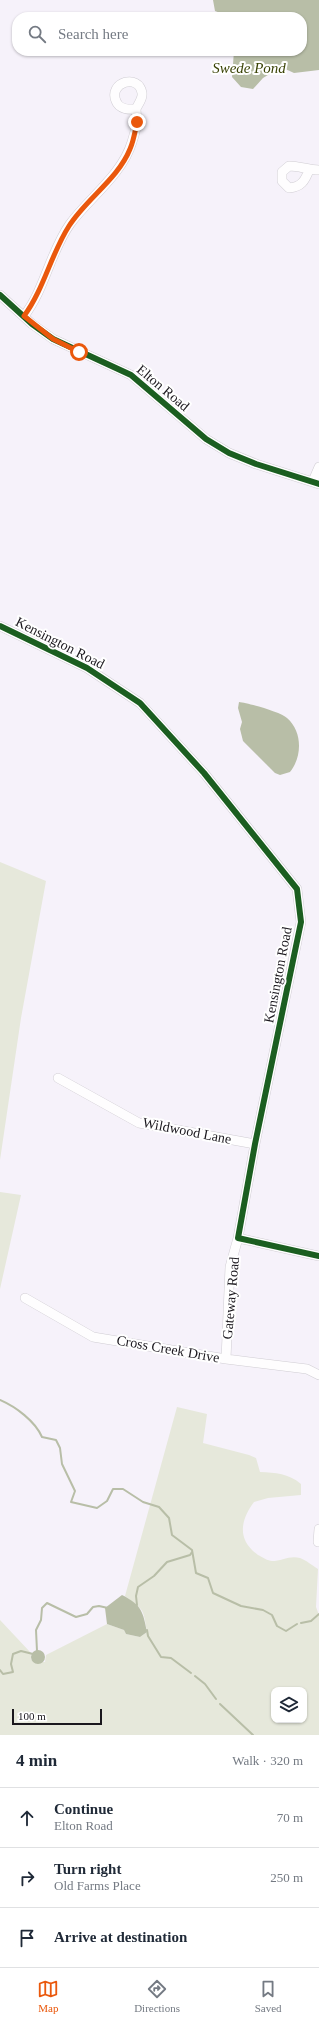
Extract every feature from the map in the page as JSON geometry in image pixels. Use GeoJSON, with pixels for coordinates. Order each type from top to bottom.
{"type":"FeatureCollection","features":[{"type":"Feature","properties":{"kind":"street"},"geometry":{"type":"LineString","coordinates":[[24,316],[31,307],[58,244],[70,224],[116,171],[130,150],[137,122],[136,109]]}},
{"type":"Feature","properties":{"kind":"street"},"geometry":{"type":"LineString","coordinates":[[309,170],[319,170]]}},
{"type":"Feature","properties":{"kind":"street","name":"Elton Road"},"geometry":{"type":"LineString","coordinates":[[0,295],[53,339],[131,375],[206,439],[229,453],[256,464],[316,483]]}},
{"type":"Feature","properties":{"kind":"street"},"geometry":{"type":"LineString","coordinates":[[316,483],[319,467]]}},
{"type":"Feature","properties":{"kind":"street","name":"Kensington Road"},"geometry":{"type":"LineString","coordinates":[[0,626],[87,668],[140,703],[204,773],[296,888],[301,922],[255,1144],[238,1238]]}},
{"type":"Feature","properties":{"kind":"street","name":"Wildwood Lane"},"geometry":{"type":"LineString","coordinates":[[58,1078],[139,1123],[255,1144]]}},
{"type":"Feature","properties":{"kind":"street"},"geometry":{"type":"LineString","coordinates":[[238,1238],[319,1256]]}},
{"type":"Feature","properties":{"kind":"street","name":"Gateway Road"},"geometry":{"type":"LineString","coordinates":[[226,1359],[230,1267],[238,1238]]}},
{"type":"Feature","properties":{"kind":"street","name":"Cross Creek Drive"},"geometry":{"type":"LineString","coordinates":[[25,1298],[93,1337],[226,1359],[307,1369],[319,1375]]}},
{"type":"Feature","properties":{"kind":"street"},"geometry":{"type":"LineString","coordinates":[[318,1542],[319,1529]]}},
{"type":"Feature","properties":{"kind":"shaded area"},"geometry":{"type":"Polygon","coordinates":[[[0,862],[46,881],[21,1018],[0,1160],[0,862]]]}},
{"type":"Feature","properties":{"kind":"shaded area"},"geometry":{"type":"Polygon","coordinates":[[[0,1192],[21,1195],[0,1289],[0,1192]]]}},
{"type":"Feature","properties":{"kind":"shaded area"},"geometry":{"type":"Polygon","coordinates":[[[177,1407],[207,1414],[203,1443],[249,1455],[256,1458],[260,1472],[277,1473],[296,1480],[301,1484],[301,1495],[268,1498],[254,1502],[246,1516],[243,1530],[244,1537],[251,1549],[265,1559],[272,1561],[296,1557],[305,1560],[318,1569],[316,1607],[319,1615],[319,1735],[0,1735],[0,1620],[31,1653],[31,1660],[45,1662],[46,1655],[107,1624],[124,1630],[126,1634],[140,1637],[147,1632],[142,1610],[125,1596],[177,1407]]]}},
{"type":"Feature","properties":{"kind":"water","name":"Swede Pond"},"geometry":{"type":"Polygon","coordinates":[[[213,0],[319,0],[319,70],[294,73],[281,67],[263,78],[253,89],[241,87],[232,77],[234,56],[307,56],[307,12],[215,11],[213,0]]]}},
{"type":"Feature","properties":{"kind":"water"},"geometry":{"type":"Polygon","coordinates":[[[239,702],[278,713],[287,718],[292,724],[298,737],[299,752],[290,772],[280,775],[275,773],[243,741],[240,729],[242,722],[238,708],[239,702]]]}},
{"type":"Feature","properties":{"kind":"water"},"geometry":{"type":"Polygon","coordinates":[[[122,1595],[134,1602],[143,1614],[147,1632],[140,1637],[126,1634],[124,1630],[107,1624],[105,1608],[122,1595]]]}},
{"type":"Feature","properties":{"kind":"water"},"geometry":{"type":"Polygon","coordinates":[[[35,1650],[41,1650],[45,1654],[45,1660],[41,1664],[35,1664],[31,1660],[31,1654],[35,1650]]]}},
{"type":"Feature","properties":{"kind":"waterway"},"geometry":{"type":"LineString","coordinates":[[0,1400],[12,1406],[30,1420],[35,1425],[42,1437],[56,1440],[60,1448],[62,1464],[75,1491],[71,1502],[97,1508],[107,1501],[113,1489],[123,1489],[143,1502],[159,1507],[169,1518],[172,1535],[192,1550],[196,1573],[208,1578],[213,1593],[241,1606],[263,1610],[272,1615],[277,1626],[286,1631],[297,1624]]}},
{"type":"Feature","properties":{"kind":"waterway"},"geometry":{"type":"LineString","coordinates":[[137,1605],[136,1596],[138,1587],[154,1576],[167,1562],[190,1555],[192,1552]]}},
{"type":"Feature","properties":{"kind":"waterway"},"geometry":{"type":"LineString","coordinates":[[37,1651],[36,1630],[41,1620],[42,1608],[47,1603],[76,1617],[87,1614],[93,1607],[99,1606],[108,1608]]}},
{"type":"Feature","properties":{"kind":"waterway"},"geometry":{"type":"LineString","coordinates":[[301,1623],[311,1621],[319,1614]]}},
{"type":"Feature","properties":{"kind":"waterway"},"geometry":{"type":"LineString","coordinates":[[147,1630],[148,1636],[161,1657],[171,1658],[191,1673]]}},
{"type":"Feature","properties":{"kind":"waterway"},"geometry":{"type":"LineString","coordinates":[[0,1670],[3,1674],[13,1672],[11,1664],[13,1654],[21,1651],[33,1654]]}},
{"type":"Feature","properties":{"kind":"waterway"},"geometry":{"type":"LineString","coordinates":[[195,1676],[205,1684],[216,1699]]}},
{"type":"Feature","properties":{"kind":"waterway"},"geometry":{"type":"LineString","coordinates":[[220,1704],[253,1735]]}},
{"type":"Feature","properties":{"kind":"cycle path"},"geometry":{"type":"LineString","coordinates":[[0,295],[32,324],[53,339],[131,375],[206,439],[229,453],[256,464],[319,484]]}},
{"type":"Feature","properties":{"kind":"cycle path"},"geometry":{"type":"LineString","coordinates":[[0,626],[87,668],[140,703],[204,773],[297,889],[301,922],[255,1144],[238,1238],[319,1256]]}},
{"type":"Feature","properties":{"kind":"route"},"geometry":{"type":"LineString","coordinates":[[79,352],[53,339],[32,324],[24,316],[31,307],[58,244],[70,224],[116,171],[130,150],[137,122]]}}]}
